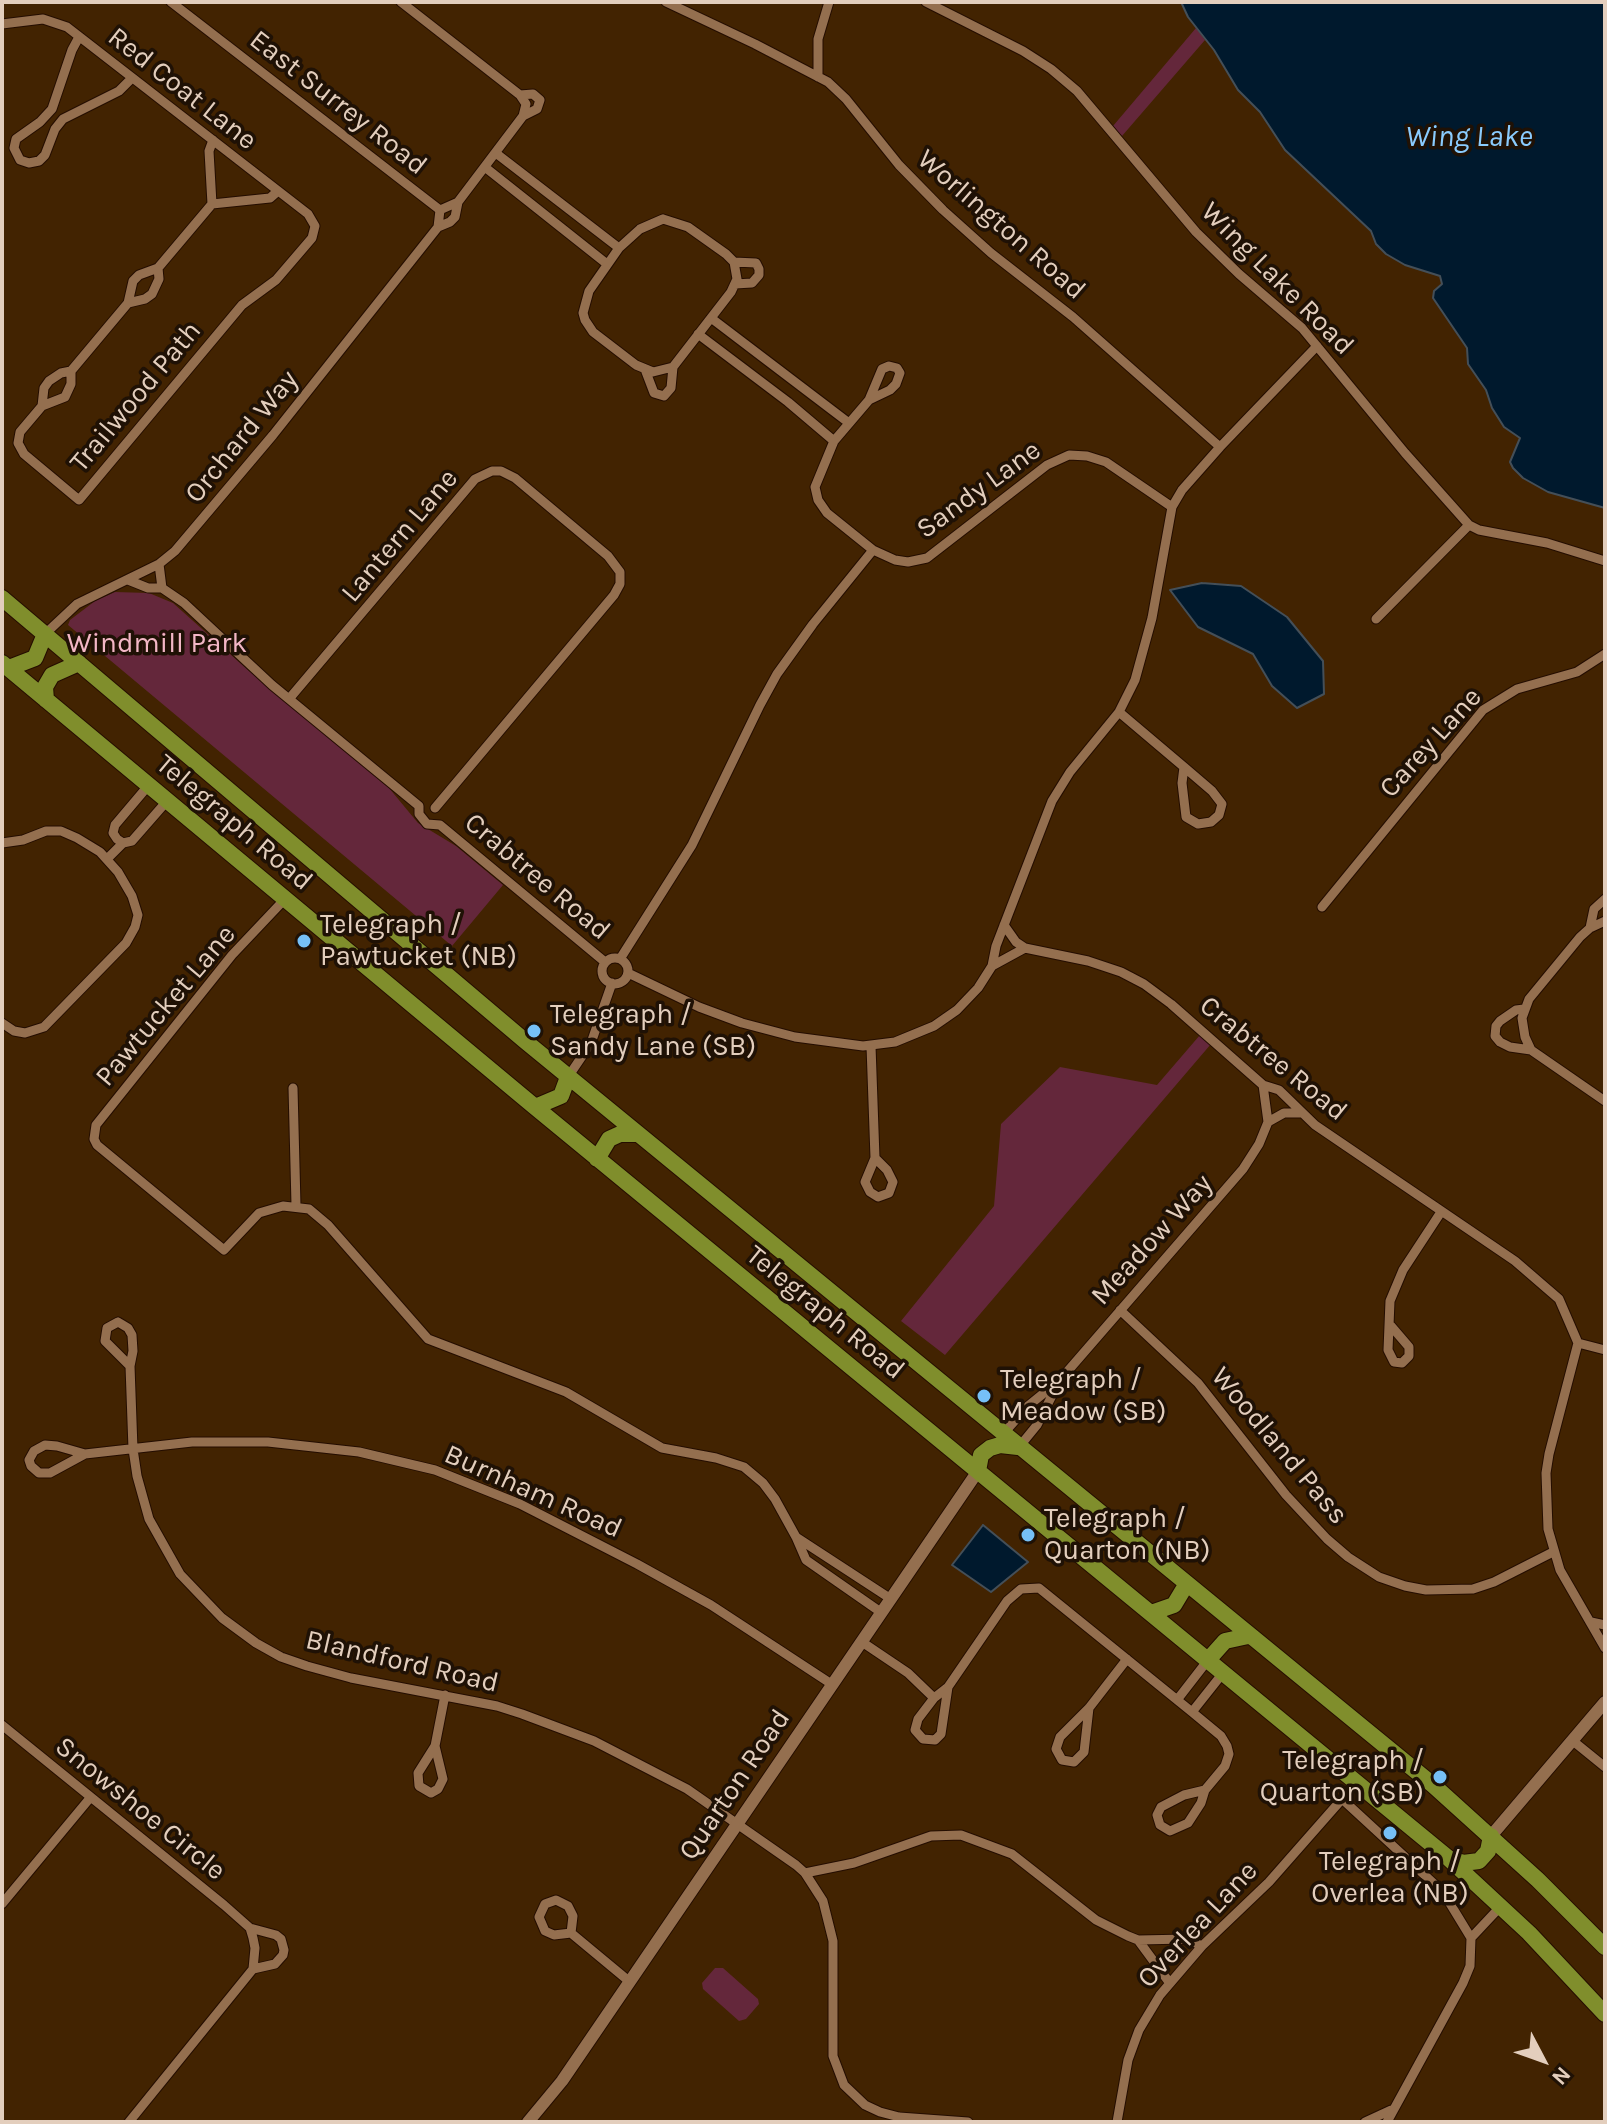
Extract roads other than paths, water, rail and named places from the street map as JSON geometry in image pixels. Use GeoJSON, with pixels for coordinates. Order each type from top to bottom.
{"type":"FeatureCollection","features":[{"type":"Feature","properties":{"kind":"highway","name":"Telegraph Road"},"geometry":{"type":"LineString","coordinates":[[2,598],[568,1077],[1433,1785],[1491,1836],[1605,1947]]}},
{"type":"Feature","properties":{"kind":"highway"},"geometry":{"type":"LineString","coordinates":[[5,666],[35,658],[45,634]]}},
{"type":"Feature","properties":{"kind":"highway"},"geometry":{"type":"LineString","coordinates":[[46,700],[45,687],[52,675],[79,663]]}},
{"type":"Feature","properties":{"kind":"highway","name":"Telegraph Road"},"geometry":{"type":"LineString","coordinates":[[5,666],[597,1159],[1447,1857],[1501,1906],[1605,2014]]}},
{"type":"Feature","properties":{"kind":"highway"},"geometry":{"type":"LineString","coordinates":[[535,1107],[561,1096],[568,1077]]}},
{"type":"Feature","properties":{"kind":"highway"},"geometry":{"type":"LineString","coordinates":[[597,1159],[609,1139],[620,1134],[637,1134]]}},
{"type":"Feature","properties":{"kind":"highway"},"geometry":{"type":"LineString","coordinates":[[978,1471],[981,1455],[990,1448],[1000,1445],[1019,1447]]}},
{"type":"Feature","properties":{"kind":"highway"},"geometry":{"type":"LineString","coordinates":[[1151,1613],[1174,1605],[1186,1585]]}},
{"type":"Feature","properties":{"kind":"highway"},"geometry":{"type":"LineString","coordinates":[[1208,1660],[1225,1641],[1248,1636]]}},
{"type":"Feature","properties":{"kind":"highway"},"geometry":{"type":"LineString","coordinates":[[1447,1857],[1463,1863],[1479,1861],[1488,1851],[1491,1836]]}},
{"type":"Feature","properties":{"kind":"street","name":"East Surrey Road"},"geometry":{"type":"LineString","coordinates":[[171,2],[440,210]]}},
{"type":"Feature","properties":{"kind":"street","name":"Worlington Road"},"geometry":{"type":"LineString","coordinates":[[666,2],[818,77],[846,99],[899,165],[943,210],[991,253],[1073,317],[1220,447]]}},
{"type":"Feature","properties":{"kind":"street"},"geometry":{"type":"LineString","coordinates":[[818,77],[818,39],[829,2]]}},
{"type":"Feature","properties":{"kind":"street","name":"Wing Lake Road"},"geometry":{"type":"LineString","coordinates":[[926,2],[1023,51],[1067,82],[1196,232],[1239,274],[1285,311],[1317,346],[1469,525]]}},
{"type":"Feature","properties":{"kind":"street"},"geometry":{"type":"LineString","coordinates":[[408,4],[523,100]]}},
{"type":"Feature","properties":{"kind":"street","name":"Red Coat Lane"},"geometry":{"type":"LineString","coordinates":[[2,24],[51,20],[79,37],[308,214],[313,219],[315,231]]}},
{"type":"Feature","properties":{"kind":"street"},"geometry":{"type":"LineString","coordinates":[[79,37],[52,109],[16,139],[14,148],[20,160],[29,163],[39,161],[63,119],[119,91],[132,78]]}},
{"type":"Feature","properties":{"kind":"street","name":"Orchard Way"},"geometry":{"type":"LineString","coordinates":[[440,210],[458,202],[523,116],[537,109],[540,100],[533,94],[523,100],[523,116]]}},
{"type":"Feature","properties":{"kind":"street"},"geometry":{"type":"LineString","coordinates":[[213,140],[209,151],[212,204],[270,198],[278,191]]}},
{"type":"Feature","properties":{"kind":"street"},"geometry":{"type":"LineString","coordinates":[[497,154],[613,256]]}},
{"type":"Feature","properties":{"kind":"street"},"geometry":{"type":"LineString","coordinates":[[486,168],[613,256]]}},
{"type":"Feature","properties":{"kind":"street","name":"Orchard Way"},"geometry":{"type":"LineString","coordinates":[[45,634],[77,604],[159,564],[198,526],[438,227],[455,217],[458,202]]}},
{"type":"Feature","properties":{"kind":"street","name":"Trailwood Path"},"geometry":{"type":"LineString","coordinates":[[42,406],[44,388],[49,381],[71,371],[128,303],[133,281],[139,275],[158,268],[212,204]]}},
{"type":"Feature","properties":{"kind":"street"},"geometry":{"type":"LineString","coordinates":[[438,227],[440,210]]}},
{"type":"Feature","properties":{"kind":"street"},"geometry":{"type":"LineString","coordinates":[[734,262],[737,273],[735,284],[673,367],[671,388],[664,396],[654,393],[646,372],[593,332],[585,320],[586,298],[613,256],[647,225],[658,220],[671,220],[698,234],[734,262],[756,263],[759,275],[752,283],[735,284]]}},
{"type":"Feature","properties":{"kind":"street","name":"Trailwood Path"},"geometry":{"type":"LineString","coordinates":[[71,371],[71,384],[65,397],[42,406],[20,432],[18,443],[24,454],[79,500],[242,305],[276,280],[315,231]]}},
{"type":"Feature","properties":{"kind":"street","name":"Trailwood Path"},"geometry":{"type":"LineString","coordinates":[[128,303],[152,294],[159,279],[158,268]]}},
{"type":"Feature","properties":{"kind":"street"},"geometry":{"type":"LineString","coordinates":[[705,326],[849,423]]}},
{"type":"Feature","properties":{"kind":"street"},"geometry":{"type":"LineString","coordinates":[[705,326],[834,441]]}},
{"type":"Feature","properties":{"kind":"street"},"geometry":{"type":"LineString","coordinates":[[992,966],[996,946],[1052,801],[1070,772],[1119,712],[1135,680],[1146,641],[1172,507],[1182,490],[1220,447],[1317,346]]}},
{"type":"Feature","properties":{"kind":"street"},"geometry":{"type":"LineString","coordinates":[[646,372],[673,367]]}},
{"type":"Feature","properties":{"kind":"street"},"geometry":{"type":"LineString","coordinates":[[620,959],[692,845],[777,674],[873,550],[827,513],[818,500],[815,487],[834,441],[869,400]]}},
{"type":"Feature","properties":{"kind":"street","name":"Sandy Lane"},"geometry":{"type":"LineString","coordinates":[[873,550],[908,562],[927,558],[1047,465],[1069,455],[1106,462],[1172,507]]}},
{"type":"Feature","properties":{"kind":"street","name":"Lantern Lane"},"geometry":{"type":"LineString","coordinates":[[289,699],[475,479],[492,465],[515,478],[608,556],[626,576],[614,595],[435,808]]}},
{"type":"Feature","properties":{"kind":"street"},"geometry":{"type":"LineString","coordinates":[[1376,619],[1469,525],[1479,530],[1547,543],[1605,561]]}},
{"type":"Feature","properties":{"kind":"street"},"geometry":{"type":"LineString","coordinates":[[159,564],[162,588]]}},
{"type":"Feature","properties":{"kind":"street","name":"Crabtree Road"},"geometry":{"type":"LineString","coordinates":[[128,580],[148,588],[162,588],[196,614],[289,699],[419,806]]}},
{"type":"Feature","properties":{"kind":"street","name":"Carey Lane"},"geometry":{"type":"LineString","coordinates":[[1322,907],[1483,710],[1517,689],[1577,672],[1605,654]]}},
{"type":"Feature","properties":{"kind":"street"},"geometry":{"type":"LineString","coordinates":[[1119,712],[1184,767],[1220,800],[1221,810],[1211,822],[1198,824],[1184,813],[1184,767]]}},
{"type":"Feature","properties":{"kind":"street"},"geometry":{"type":"LineString","coordinates":[[104,856],[115,836],[115,825],[148,786]]}},
{"type":"Feature","properties":{"kind":"street"},"geometry":{"type":"LineString","coordinates":[[104,856],[123,843],[132,841],[167,801]]}},
{"type":"Feature","properties":{"kind":"street","name":"Crabtree Road"},"geometry":{"type":"LineString","coordinates":[[419,806],[425,804],[435,808],[439,813],[440,825]]}},
{"type":"Feature","properties":{"kind":"street","name":"Crabtree Road"},"geometry":{"type":"LineString","coordinates":[[419,806],[419,814],[427,824],[440,825],[605,962]]}},
{"type":"Feature","properties":{"kind":"street"},"geometry":{"type":"LineString","coordinates":[[2,843],[54,830],[77,838],[104,856],[125,882],[136,906],[137,920],[132,934],[108,964],[44,1027],[25,1033],[14,1031],[2,1023]]}},
{"type":"Feature","properties":{"kind":"street"},"geometry":{"type":"LineString","coordinates":[[115,836],[123,843]]}},
{"type":"Feature","properties":{"kind":"street"},"geometry":{"type":"LineString","coordinates":[[1590,928],[1594,909],[1605,899]]}},
{"type":"Feature","properties":{"kind":"street","name":"Pawtucket Lane"},"geometry":{"type":"LineString","coordinates":[[284,900],[232,955],[96,1125],[94,1139],[97,1145],[224,1250],[259,1213],[270,1208],[296,1205]]}},
{"type":"Feature","properties":{"kind":"street"},"geometry":{"type":"LineString","coordinates":[[1531,1050],[1523,1032],[1524,1009],[1537,989],[1590,928],[1605,921]]}},
{"type":"Feature","properties":{"kind":"street"},"geometry":{"type":"LineString","coordinates":[[1004,925],[1016,942],[1025,948]]}},
{"type":"Feature","properties":{"kind":"street","name":"Crabtree Road"},"geometry":{"type":"LineString","coordinates":[[628,973],[699,1007],[742,1023],[806,1039],[871,1046],[909,1037],[947,1018],[978,988],[992,966],[1025,948],[1088,961],[1121,972],[1171,1004],[1263,1085],[1279,1090],[1301,1113],[1515,1261],[1549,1288],[1566,1311],[1578,1343]]}},
{"type":"Feature","properties":{"kind":"street"},"geometry":{"type":"LineString","coordinates":[[612,958],[620,959],[628,973],[622,982],[612,983],[603,975],[605,962],[612,958]]}},
{"type":"Feature","properties":{"kind":"street"},"geometry":{"type":"LineString","coordinates":[[568,1077],[591,1043],[612,983]]}},
{"type":"Feature","properties":{"kind":"street"},"geometry":{"type":"LineString","coordinates":[[1524,1009],[1516,1010],[1500,1021],[1495,1036],[1504,1045],[1531,1050],[1605,1101]]}},
{"type":"Feature","properties":{"kind":"street"},"geometry":{"type":"LineString","coordinates":[[871,1046],[875,1158]]}},
{"type":"Feature","properties":{"kind":"street"},"geometry":{"type":"LineString","coordinates":[[1263,1085],[1268,1122],[1284,1113],[1301,1113]]}},
{"type":"Feature","properties":{"kind":"street"},"geometry":{"type":"LineString","coordinates":[[293,1088],[296,1205],[309,1209],[328,1225],[428,1339],[566,1392],[662,1448],[716,1458],[744,1467],[763,1483],[796,1537],[806,1560],[882,1613]]}},
{"type":"Feature","properties":{"kind":"street","name":"Meadow Way"},"geometry":{"type":"LineString","coordinates":[[1003,1434],[1028,1406],[1060,1380],[1233,1182],[1253,1154],[1268,1122]]}},
{"type":"Feature","properties":{"kind":"street"},"geometry":{"type":"LineString","coordinates":[[1391,1326],[1389,1315],[1395,1286],[1441,1212]]}},
{"type":"Feature","properties":{"kind":"street","name":"Woodland Pass"},"geometry":{"type":"LineString","coordinates":[[1120,1310],[1198,1383],[1286,1495],[1319,1530],[1348,1557],[1379,1577],[1426,1590],[1473,1589],[1494,1582],[1553,1552]]}},
{"type":"Feature","properties":{"kind":"street","name":"Blandford Road"},"geometry":{"type":"LineString","coordinates":[[130,1366],[105,1341],[104,1335],[111,1324],[124,1324],[131,1331],[133,1449],[143,1500],[158,1538],[189,1585],[237,1630],[281,1657],[307,1666],[522,1714],[607,1746],[687,1789],[805,1873]]}},
{"type":"Feature","properties":{"kind":"street"},"geometry":{"type":"LineString","coordinates":[[1605,1350],[1578,1343],[1546,1473],[1548,1529],[1553,1552],[1569,1590],[1605,1648]]}},
{"type":"Feature","properties":{"kind":"street","name":"Meadow Way"},"geometry":{"type":"LineString","coordinates":[[1019,1447],[1037,1425],[1060,1380]]}},
{"type":"Feature","properties":{"kind":"street","name":"Burnham Road"},"geometry":{"type":"LineString","coordinates":[[85,1454],[192,1442],[268,1442],[359,1452],[435,1470],[544,1516],[651,1572],[711,1605],[833,1685]]}},
{"type":"Feature","properties":{"kind":"street"},"geometry":{"type":"LineString","coordinates":[[45,1445],[85,1454],[45,1473],[34,1470],[29,1460],[34,1451],[45,1445]]}},
{"type":"Feature","properties":{"kind":"street","name":"Quarton Road"},"geometry":{"type":"LineString","coordinates":[[528,2122],[562,2081],[978,1471]]}},
{"type":"Feature","properties":{"kind":"street"},"geometry":{"type":"LineString","coordinates":[[796,1537],[891,1599]]}},
{"type":"Feature","properties":{"kind":"street"},"geometry":{"type":"LineString","coordinates":[[948,1687],[941,1734],[928,1742],[918,1736],[915,1724],[934,1698],[948,1687],[1007,1601],[1021,1589],[1029,1587],[1047,1592],[1221,1736],[1229,1754],[1225,1766],[1205,1790],[1188,1823],[1170,1831],[1160,1825],[1157,1815],[1165,1803],[1205,1790]]}},
{"type":"Feature","properties":{"kind":"street"},"geometry":{"type":"LineString","coordinates":[[1591,1622],[1605,1625]]}},
{"type":"Feature","properties":{"kind":"street"},"geometry":{"type":"LineString","coordinates":[[862,1642],[908,1673],[934,1698]]}},
{"type":"Feature","properties":{"kind":"street"},"geometry":{"type":"LineString","coordinates":[[1089,1708],[1084,1752],[1074,1762],[1062,1760],[1057,1752],[1057,1742],[1089,1708],[1127,1659]]}},
{"type":"Feature","properties":{"kind":"street"},"geometry":{"type":"LineString","coordinates":[[1177,1700],[1208,1660]]}},
{"type":"Feature","properties":{"kind":"street"},"geometry":{"type":"LineString","coordinates":[[1192,1712],[1223,1673]]}},
{"type":"Feature","properties":{"kind":"street"},"geometry":{"type":"LineString","coordinates":[[435,1746],[443,1779],[438,1789],[431,1793],[419,1786],[418,1773],[435,1746],[445,1695]]}},
{"type":"Feature","properties":{"kind":"street"},"geometry":{"type":"LineString","coordinates":[[1491,1836],[1605,1702]]}},
{"type":"Feature","properties":{"kind":"street","name":"Snowshoe Circle"},"geometry":{"type":"LineString","coordinates":[[2,1725],[250,1928],[281,1939],[283,1955],[275,1964],[253,1969],[129,2122]]}},
{"type":"Feature","properties":{"kind":"street"},"geometry":{"type":"LineString","coordinates":[[1573,1741],[1605,1767]]}},
{"type":"Feature","properties":{"kind":"street","name":"Overlea Lane"},"geometry":{"type":"LineString","coordinates":[[1117,2122],[1132,2048],[1144,2019],[1169,1982],[1269,1882],[1357,1782]]}},
{"type":"Feature","properties":{"kind":"street"},"geometry":{"type":"LineString","coordinates":[[2,1904],[90,1798]]}},
{"type":"Feature","properties":{"kind":"street"},"geometry":{"type":"LineString","coordinates":[[1342,1799],[1443,1892],[1471,1938],[1470,1966],[1463,1983],[1387,2122]]}},
{"type":"Feature","properties":{"kind":"street"},"geometry":{"type":"LineString","coordinates":[[968,2122],[899,2117],[880,2112],[865,2105],[844,2085],[833,2056],[834,1955],[829,1917],[805,1873],[866,1859],[931,1836],[961,1835],[1012,1854],[1096,1920],[1138,1940],[1187,1939],[1202,1946]]}},
{"type":"Feature","properties":{"kind":"street"},"geometry":{"type":"LineString","coordinates":[[1471,1938],[1501,1906]]}},
{"type":"Feature","properties":{"kind":"street"},"geometry":{"type":"LineString","coordinates":[[250,1928],[255,1948],[253,1969]]}},
{"type":"Feature","properties":{"kind":"street"},"geometry":{"type":"LineString","coordinates":[[571,1933],[630,1982]]}},
{"type":"Feature","properties":{"kind":"street"},"geometry":{"type":"LineString","coordinates":[[1138,1940],[1169,1982]]}},
{"type":"Feature","properties":{"kind":"street"},"geometry":{"type":"LineString","coordinates":[[1365,2122],[1391,2110]]}},
{"type":"Feature","properties":{"kind":"water","name":"Wing Lake"},"geometry":{"type":"Polygon","coordinates":[[[1181,2],[1605,2],[1605,508],[1548,492],[1523,478],[1513,468],[1510,462],[1520,438],[1504,427],[1492,408],[1486,390],[1468,364],[1467,348],[1433,298],[1434,291],[1442,284],[1440,276],[1405,265],[1386,254],[1376,244],[1371,231],[1285,150],[1260,112],[1238,90],[1181,2]]]}},
{"type":"Feature","properties":{"kind":"water"},"geometry":{"type":"Polygon","coordinates":[[[1202,583],[1241,586],[1287,617],[1323,661],[1324,694],[1297,708],[1272,686],[1253,654],[1198,627],[1170,590],[1202,583]]]}},
{"type":"Feature","properties":{"kind":"water"},"geometry":{"type":"Polygon","coordinates":[[[983,1525],[1028,1562],[991,1592],[952,1565],[983,1525]]]}},
{"type":"Feature","properties":{"kind":"place","name":"Telegraph / Pawtucket (NB)"},"geometry":{"type":"Point","coordinates":[304,941]}},
{"type":"Feature","properties":{"kind":"place","name":"Telegraph / Sandy Lane (SB)"},"geometry":{"type":"Point","coordinates":[534,1031]}},
{"type":"Feature","properties":{"kind":"place","name":"Telegraph / Meadow (SB)"},"geometry":{"type":"Point","coordinates":[984,1396]}},
{"type":"Feature","properties":{"kind":"place","name":"Telegraph / Quarton (NB)"},"geometry":{"type":"Point","coordinates":[1028,1535]}},
{"type":"Feature","properties":{"kind":"place","name":"Telegraph / Quarton (SB)"},"geometry":{"type":"Point","coordinates":[1440,1777]}},
{"type":"Feature","properties":{"kind":"place","name":"Telegraph / Overlea (NB)"},"geometry":{"type":"Point","coordinates":[1390,1833]}},
{"type":"Feature","properties":{"kind":"park label","name":"Windmill Park"},"geometry":{"type":"Point","coordinates":[157,644]}}]}
